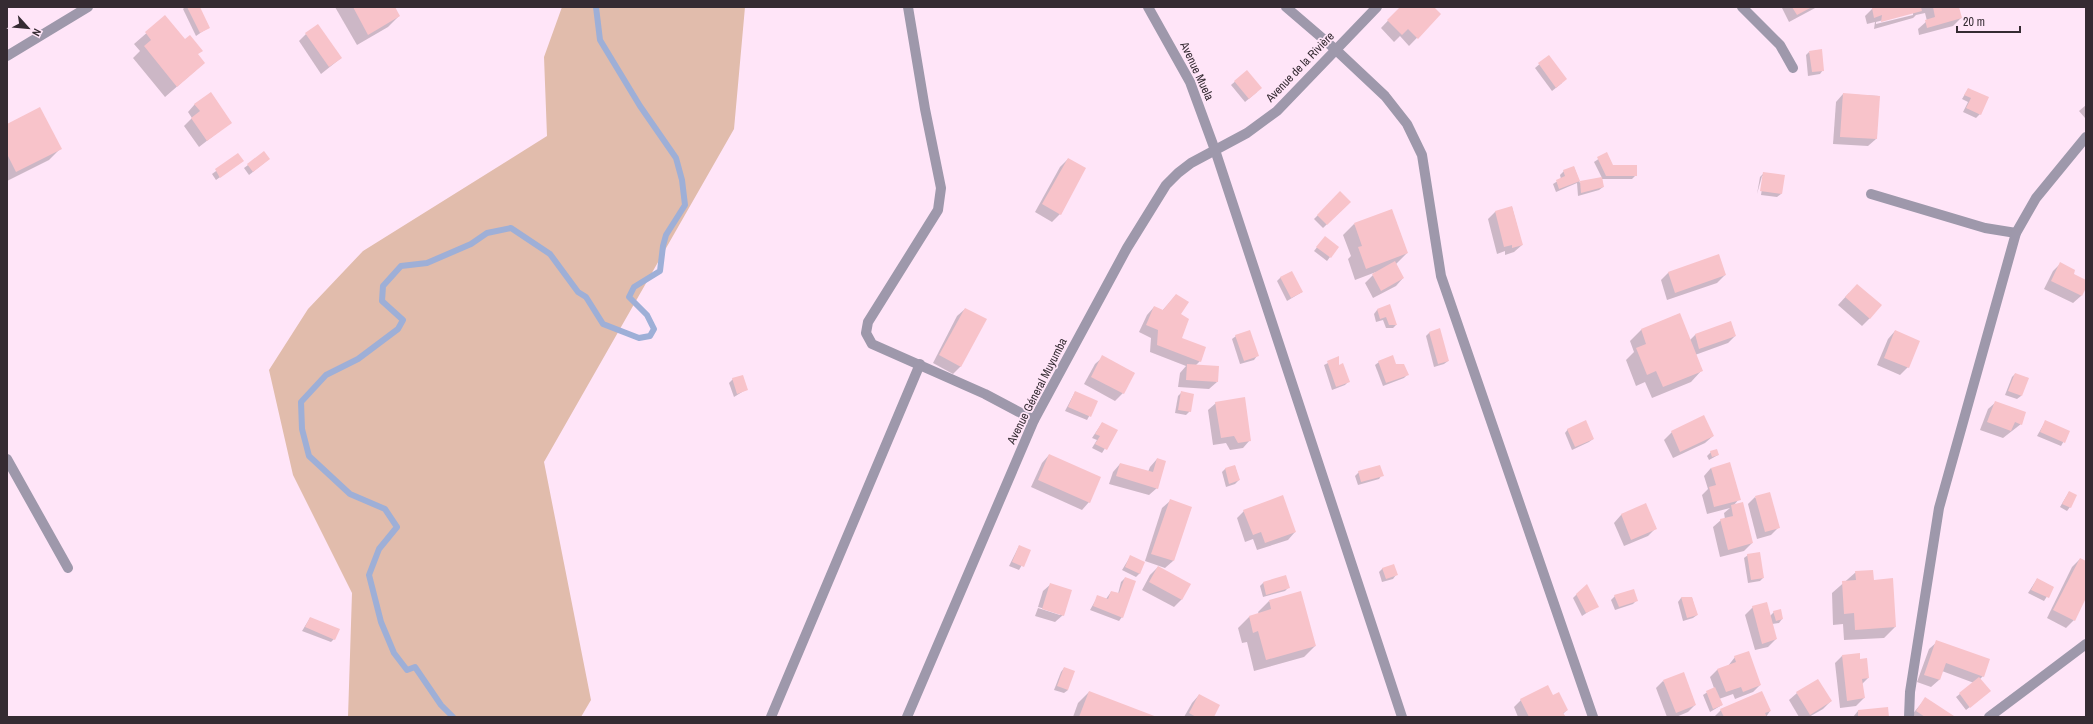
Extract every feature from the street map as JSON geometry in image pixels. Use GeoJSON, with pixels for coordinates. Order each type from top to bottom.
{"type":"FeatureCollection","features":[{"type":"Feature","properties":{"kind":"street"},"geometry":{"type":"LineString","coordinates":[[7,56],[88,7]]}},
{"type":"Feature","properties":{"kind":"street"},"geometry":{"type":"LineString","coordinates":[[908,7],[925,109],[941,188],[938,210],[868,322],[866,333],[872,344],[985,394],[1034,420]]}},
{"type":"Feature","properties":{"kind":"street","name":"Avenue Muela"},"geometry":{"type":"LineString","coordinates":[[1148,7],[1190,82],[1215,150],[1402,717]]}},
{"type":"Feature","properties":{"kind":"street"},"geometry":{"type":"LineString","coordinates":[[1286,7],[1336,49],[1385,96],[1407,124],[1422,155],[1441,276],[1593,717]]}},
{"type":"Feature","properties":{"kind":"street","name":"Avenue de la Rivière"},"geometry":{"type":"LineString","coordinates":[[1215,150],[1247,133],[1277,111],[1377,7]]}},
{"type":"Feature","properties":{"kind":"street"},"geometry":{"type":"LineString","coordinates":[[1742,7],[1780,46],[1793,68]]}},
{"type":"Feature","properties":{"kind":"street"},"geometry":{"type":"LineString","coordinates":[[1908,717],[1910,692],[1939,508],[2016,233],[2036,198],[2086,137]]}},
{"type":"Feature","properties":{"kind":"street","name":"Avenue Géneral Muyumba"},"geometry":{"type":"LineString","coordinates":[[907,717],[1034,420],[1127,248],[1166,185],[1178,173],[1215,150]]}},
{"type":"Feature","properties":{"kind":"street"},"geometry":{"type":"LineString","coordinates":[[1871,194],[1985,228],[2016,233]]}},
{"type":"Feature","properties":{"kind":"street"},"geometry":{"type":"LineString","coordinates":[[771,717],[920,364]]}},
{"type":"Feature","properties":{"kind":"street"},"geometry":{"type":"LineString","coordinates":[[7,459],[68,568]]}},
{"type":"Feature","properties":{"kind":"street"},"geometry":{"type":"LineString","coordinates":[[1989,717],[2086,644]]}},
{"type":"Feature","properties":{"kind":"shaded area"},"geometry":{"type":"Polygon","coordinates":[[[562,7],[745,7],[734,129],[544,462],[591,700],[581,717],[348,717],[352,593],[293,475],[269,370],[308,309],[363,251],[547,136],[544,57],[562,7]]]}},
{"type":"Feature","properties":{"kind":"building"},"geometry":{"type":"Polygon","coordinates":[[[187,7],[200,7],[210,28],[200,33],[187,7]]]}},
{"type":"Feature","properties":{"kind":"building"},"geometry":{"type":"Polygon","coordinates":[[[353,7],[395,7],[400,16],[368,35],[353,7]]]}},
{"type":"Feature","properties":{"kind":"building"},"geometry":{"type":"Polygon","coordinates":[[[1400,7],[1434,7],[1441,14],[1418,39],[1408,29],[1402,35],[1387,20],[1400,7]]]}},
{"type":"Feature","properties":{"kind":"building"},"geometry":{"type":"Polygon","coordinates":[[[1792,7],[1812,7],[1797,15],[1792,7]]]}},
{"type":"Feature","properties":{"kind":"building"},"geometry":{"type":"Polygon","coordinates":[[[1921,7],[1922,11],[1881,22],[1882,15],[1874,18],[1872,8],[1921,7]]]}},
{"type":"Feature","properties":{"kind":"building"},"geometry":{"type":"Polygon","coordinates":[[[1933,7],[1959,7],[1962,18],[1927,28],[1925,20],[1935,17],[1933,7]]]}},
{"type":"Feature","properties":{"kind":"building"},"geometry":{"type":"Polygon","coordinates":[[[165,15],[185,39],[190,35],[203,51],[198,54],[205,63],[177,87],[144,46],[151,40],[145,32],[165,15]]]}},
{"type":"Feature","properties":{"kind":"building"},"geometry":{"type":"Polygon","coordinates":[[[318,24],[342,58],[329,67],[305,33],[318,24]]]}},
{"type":"Feature","properties":{"kind":"building"},"geometry":{"type":"Polygon","coordinates":[[[1822,49],[1824,71],[1812,72],[1809,51],[1822,49]]]}},
{"type":"Feature","properties":{"kind":"building"},"geometry":{"type":"Polygon","coordinates":[[[1549,55],[1567,79],[1556,88],[1538,63],[1549,55]]]}},
{"type":"Feature","properties":{"kind":"building"},"geometry":{"type":"Polygon","coordinates":[[[1247,70],[1262,88],[1249,99],[1234,81],[1247,70]]]}},
{"type":"Feature","properties":{"kind":"building"},"geometry":{"type":"Polygon","coordinates":[[[1968,88],[1989,97],[1981,115],[1966,108],[1971,98],[1964,95],[1968,88]]]}},
{"type":"Feature","properties":{"kind":"building"},"geometry":{"type":"Polygon","coordinates":[[[211,92],[232,123],[207,141],[191,118],[200,111],[194,104],[211,92]]]}},
{"type":"Feature","properties":{"kind":"building"},"geometry":{"type":"Polygon","coordinates":[[[1843,93],[1880,96],[1877,139],[1840,137],[1843,93]]]}},
{"type":"Feature","properties":{"kind":"building"},"geometry":{"type":"Polygon","coordinates":[[[40,107],[62,149],[16,172],[7,154],[7,124],[40,107]]]}},
{"type":"Feature","properties":{"kind":"building"},"geometry":{"type":"Polygon","coordinates":[[[264,151],[270,159],[253,172],[247,164],[264,151]]]}},
{"type":"Feature","properties":{"kind":"building"},"geometry":{"type":"Polygon","coordinates":[[[1607,152],[1613,165],[1637,165],[1637,176],[1606,176],[1597,157],[1607,152]]]}},
{"type":"Feature","properties":{"kind":"building"},"geometry":{"type":"Polygon","coordinates":[[[238,153],[244,161],[220,178],[215,169],[238,153]]]}},
{"type":"Feature","properties":{"kind":"building"},"geometry":{"type":"Polygon","coordinates":[[[1068,158],[1086,168],[1061,215],[1042,204],[1068,158]]]}},
{"type":"Feature","properties":{"kind":"building"},"geometry":{"type":"Polygon","coordinates":[[[1574,166],[1580,181],[1559,189],[1556,180],[1565,176],[1563,170],[1574,166]]]}},
{"type":"Feature","properties":{"kind":"building"},"geometry":{"type":"Polygon","coordinates":[[[1763,172],[1785,175],[1782,194],[1760,191],[1763,172]]]}},
{"type":"Feature","properties":{"kind":"building"},"geometry":{"type":"Polygon","coordinates":[[[1602,177],[1604,187],[1581,193],[1580,181],[1602,177]]]}},
{"type":"Feature","properties":{"kind":"building"},"geometry":{"type":"Polygon","coordinates":[[[1340,191],[1351,202],[1327,225],[1317,215],[1340,191]]]}},
{"type":"Feature","properties":{"kind":"building"},"geometry":{"type":"Polygon","coordinates":[[[1512,206],[1523,245],[1512,248],[1512,245],[1504,247],[1495,211],[1512,206]]]}},
{"type":"Feature","properties":{"kind":"building"},"geometry":{"type":"Polygon","coordinates":[[[1392,209],[1408,253],[1366,269],[1358,247],[1362,246],[1354,223],[1392,209]]]}},
{"type":"Feature","properties":{"kind":"building"},"geometry":{"type":"Polygon","coordinates":[[[1325,236],[1339,247],[1331,258],[1316,247],[1325,236]]]}},
{"type":"Feature","properties":{"kind":"building"},"geometry":{"type":"Polygon","coordinates":[[[1719,254],[1726,275],[1675,293],[1668,272],[1719,254]]]}},
{"type":"Feature","properties":{"kind":"building"},"geometry":{"type":"Polygon","coordinates":[[[1395,261],[1404,278],[1381,291],[1372,274],[1395,261]]]}},
{"type":"Feature","properties":{"kind":"building"},"geometry":{"type":"Polygon","coordinates":[[[2060,262],[2075,270],[2074,274],[2086,280],[2086,288],[2082,296],[2051,281],[2060,262]]]}},
{"type":"Feature","properties":{"kind":"building"},"geometry":{"type":"Polygon","coordinates":[[[1292,271],[1303,292],[1291,298],[1280,277],[1292,271]]]}},
{"type":"Feature","properties":{"kind":"building"},"geometry":{"type":"Polygon","coordinates":[[[1857,284],[1882,305],[1870,319],[1845,297],[1857,284]]]}},
{"type":"Feature","properties":{"kind":"building"},"geometry":{"type":"Polygon","coordinates":[[[1176,294],[1189,302],[1181,314],[1189,319],[1182,338],[1206,347],[1201,362],[1157,345],[1158,330],[1146,325],[1154,306],[1163,310],[1176,294]]]}},
{"type":"Feature","properties":{"kind":"building"},"geometry":{"type":"Polygon","coordinates":[[[1390,304],[1397,325],[1389,325],[1386,317],[1380,319],[1377,309],[1390,304]]]}},
{"type":"Feature","properties":{"kind":"building"},"geometry":{"type":"Polygon","coordinates":[[[965,308],[987,319],[961,367],[939,355],[965,308]]]}},
{"type":"Feature","properties":{"kind":"building"},"geometry":{"type":"Polygon","coordinates":[[[1680,313],[1703,371],[1663,387],[1656,371],[1647,375],[1636,348],[1646,344],[1641,329],[1680,313]]]}},
{"type":"Feature","properties":{"kind":"building"},"geometry":{"type":"Polygon","coordinates":[[[1731,321],[1736,336],[1699,349],[1695,334],[1731,321]]]}},
{"type":"Feature","properties":{"kind":"building"},"geometry":{"type":"Polygon","coordinates":[[[1440,328],[1449,361],[1438,364],[1429,332],[1440,328]]]}},
{"type":"Feature","properties":{"kind":"building"},"geometry":{"type":"Polygon","coordinates":[[[1250,330],[1259,356],[1244,361],[1235,335],[1250,330]]]}},
{"type":"Feature","properties":{"kind":"building"},"geometry":{"type":"Polygon","coordinates":[[[1895,330],[1920,341],[1909,368],[1884,358],[1895,330]]]}},
{"type":"Feature","properties":{"kind":"building"},"geometry":{"type":"Polygon","coordinates":[[[1102,355],[1135,373],[1124,394],[1091,377],[1102,355]]]}},
{"type":"Feature","properties":{"kind":"building"},"geometry":{"type":"Polygon","coordinates":[[[1393,355],[1396,364],[1404,364],[1409,375],[1386,383],[1378,361],[1393,355]]]}},
{"type":"Feature","properties":{"kind":"building"},"geometry":{"type":"Polygon","coordinates":[[[1339,356],[1339,365],[1343,363],[1350,382],[1336,387],[1327,361],[1339,356]]]}},
{"type":"Feature","properties":{"kind":"building"},"geometry":{"type":"Polygon","coordinates":[[[1187,364],[1219,366],[1218,382],[1186,380],[1187,364]]]}},
{"type":"Feature","properties":{"kind":"building"},"geometry":{"type":"Polygon","coordinates":[[[2015,373],[2029,378],[2022,396],[2008,391],[2015,373]]]}},
{"type":"Feature","properties":{"kind":"building"},"geometry":{"type":"Polygon","coordinates":[[[743,375],[748,390],[737,394],[732,378],[743,375]]]}},
{"type":"Feature","properties":{"kind":"building"},"geometry":{"type":"Polygon","coordinates":[[[1075,391],[1098,401],[1091,417],[1068,407],[1075,391]]]}},
{"type":"Feature","properties":{"kind":"building"},"geometry":{"type":"Polygon","coordinates":[[[1181,391],[1194,394],[1191,412],[1178,410],[1181,391]]]}},
{"type":"Feature","properties":{"kind":"building"},"geometry":{"type":"Polygon","coordinates":[[[1245,397],[1251,441],[1238,443],[1234,436],[1221,438],[1215,402],[1245,397]]]}},
{"type":"Feature","properties":{"kind":"building"},"geometry":{"type":"Polygon","coordinates":[[[1995,401],[2026,412],[2022,425],[2015,422],[2011,431],[1987,422],[1995,401]]]}},
{"type":"Feature","properties":{"kind":"building"},"geometry":{"type":"Polygon","coordinates":[[[1704,415],[1714,436],[1680,452],[1671,431],[1704,415]]]}},
{"type":"Feature","properties":{"kind":"building"},"geometry":{"type":"Polygon","coordinates":[[[1586,420],[1594,439],[1575,447],[1567,429],[1586,420]]]}},
{"type":"Feature","properties":{"kind":"building"},"geometry":{"type":"Polygon","coordinates":[[[2045,420],[2070,431],[2065,443],[2040,432],[2045,420]]]}},
{"type":"Feature","properties":{"kind":"building"},"geometry":{"type":"Polygon","coordinates":[[[1102,422],[1118,430],[1107,450],[1095,444],[1100,436],[1095,434],[1102,422]]]}},
{"type":"Feature","properties":{"kind":"building"},"geometry":{"type":"Polygon","coordinates":[[[1717,449],[1719,455],[1712,457],[1710,451],[1717,449]]]}},
{"type":"Feature","properties":{"kind":"building"},"geometry":{"type":"Polygon","coordinates":[[[1049,454],[1101,477],[1090,503],[1038,480],[1049,454]]]}},
{"type":"Feature","properties":{"kind":"building"},"geometry":{"type":"Polygon","coordinates":[[[1157,458],[1166,461],[1158,489],[1116,476],[1120,463],[1153,472],[1157,458]]]}},
{"type":"Feature","properties":{"kind":"building"},"geometry":{"type":"Polygon","coordinates":[[[1730,462],[1741,500],[1714,507],[1709,487],[1716,485],[1711,468],[1730,462]]]}},
{"type":"Feature","properties":{"kind":"building"},"geometry":{"type":"Polygon","coordinates":[[[1235,465],[1240,480],[1229,484],[1225,468],[1235,465]]]}},
{"type":"Feature","properties":{"kind":"building"},"geometry":{"type":"Polygon","coordinates":[[[1380,465],[1384,476],[1361,482],[1358,471],[1380,465]]]}},
{"type":"Feature","properties":{"kind":"building"},"geometry":{"type":"Polygon","coordinates":[[[2069,491],[2077,495],[2071,508],[2062,504],[2069,491]]]}},
{"type":"Feature","properties":{"kind":"building"},"geometry":{"type":"Polygon","coordinates":[[[1770,492],[1780,528],[1765,532],[1755,496],[1770,492]]]}},
{"type":"Feature","properties":{"kind":"building"},"geometry":{"type":"Polygon","coordinates":[[[1283,495],[1296,532],[1265,543],[1261,532],[1253,535],[1243,510],[1283,495]]]}},
{"type":"Feature","properties":{"kind":"building"},"geometry":{"type":"Polygon","coordinates":[[[1170,499],[1192,507],[1174,561],[1151,554],[1170,499]]]}},
{"type":"Feature","properties":{"kind":"building"},"geometry":{"type":"Polygon","coordinates":[[[1743,502],[1753,543],[1728,550],[1720,519],[1733,516],[1731,505],[1743,502]]]}},
{"type":"Feature","properties":{"kind":"building"},"geometry":{"type":"Polygon","coordinates":[[[1646,503],[1657,529],[1631,540],[1621,514],[1646,503]]]}},
{"type":"Feature","properties":{"kind":"building"},"geometry":{"type":"Polygon","coordinates":[[[1019,545],[1031,550],[1024,567],[1012,562],[1019,545]]]}},
{"type":"Feature","properties":{"kind":"building"},"geometry":{"type":"Polygon","coordinates":[[[1760,552],[1764,578],[1751,580],[1747,554],[1760,552]]]}},
{"type":"Feature","properties":{"kind":"building"},"geometry":{"type":"Polygon","coordinates":[[[1130,555],[1145,562],[1140,574],[1125,567],[1130,555]]]}},
{"type":"Feature","properties":{"kind":"building"},"geometry":{"type":"Polygon","coordinates":[[[2080,558],[2086,561],[2086,598],[2075,621],[2053,610],[2080,558]]]}},
{"type":"Feature","properties":{"kind":"building"},"geometry":{"type":"Polygon","coordinates":[[[1394,564],[1398,575],[1386,579],[1382,568],[1394,564]]]}},
{"type":"Feature","properties":{"kind":"building"},"geometry":{"type":"Polygon","coordinates":[[[1158,566],[1191,584],[1182,600],[1149,582],[1158,566]]]}},
{"type":"Feature","properties":{"kind":"building"},"geometry":{"type":"Polygon","coordinates":[[[1873,570],[1874,580],[1893,578],[1896,627],[1855,630],[1854,613],[1844,614],[1842,581],[1856,580],[1855,571],[1873,570]]]}},
{"type":"Feature","properties":{"kind":"building"},"geometry":{"type":"Polygon","coordinates":[[[1286,575],[1290,588],[1266,595],[1263,582],[1286,575]]]}},
{"type":"Feature","properties":{"kind":"building"},"geometry":{"type":"Polygon","coordinates":[[[1125,577],[1136,581],[1123,618],[1093,606],[1097,595],[1108,599],[1111,591],[1119,593],[1125,577]]]}},
{"type":"Feature","properties":{"kind":"building"},"geometry":{"type":"Polygon","coordinates":[[[2037,578],[2054,587],[2049,598],[2031,590],[2037,578]]]}},
{"type":"Feature","properties":{"kind":"building"},"geometry":{"type":"Polygon","coordinates":[[[1050,583],[1072,590],[1064,616],[1042,609],[1050,583]]]}},
{"type":"Feature","properties":{"kind":"building"},"geometry":{"type":"Polygon","coordinates":[[[1587,584],[1599,607],[1586,613],[1576,594],[1587,584]]]}},
{"type":"Feature","properties":{"kind":"building"},"geometry":{"type":"Polygon","coordinates":[[[1634,589],[1638,601],[1619,607],[1614,595],[1634,589]]]}},
{"type":"Feature","properties":{"kind":"building"},"geometry":{"type":"Polygon","coordinates":[[[1301,591],[1316,646],[1266,660],[1258,631],[1253,633],[1249,616],[1271,609],[1269,600],[1301,591]]]}},
{"type":"Feature","properties":{"kind":"building"},"geometry":{"type":"Polygon","coordinates":[[[1681,597],[1692,597],[1698,615],[1687,618],[1681,597]]]}},
{"type":"Feature","properties":{"kind":"building"},"geometry":{"type":"Polygon","coordinates":[[[1767,602],[1777,639],[1762,644],[1752,606],[1767,602]]]}},
{"type":"Feature","properties":{"kind":"building"},"geometry":{"type":"Polygon","coordinates":[[[1781,609],[1783,619],[1776,621],[1773,611],[1781,609]]]}},
{"type":"Feature","properties":{"kind":"building"},"geometry":{"type":"Polygon","coordinates":[[[310,617],[340,629],[335,640],[305,627],[310,617]]]}},
{"type":"Feature","properties":{"kind":"building"},"geometry":{"type":"Polygon","coordinates":[[[1936,640],[1990,659],[1984,677],[1946,663],[1940,680],[1924,675],[1936,640]]]}},
{"type":"Feature","properties":{"kind":"building"},"geometry":{"type":"Polygon","coordinates":[[[1749,651],[1761,685],[1743,692],[1741,687],[1726,692],[1717,669],[1736,662],[1734,656],[1749,651]]]}},
{"type":"Feature","properties":{"kind":"building"},"geometry":{"type":"Polygon","coordinates":[[[1860,653],[1860,659],[1867,658],[1869,678],[1862,679],[1865,698],[1847,701],[1842,655],[1860,653]]]}},
{"type":"Feature","properties":{"kind":"building"},"geometry":{"type":"Polygon","coordinates":[[[1064,667],[1075,671],[1068,690],[1057,686],[1064,667]]]}},
{"type":"Feature","properties":{"kind":"building"},"geometry":{"type":"Polygon","coordinates":[[[1684,672],[1696,705],[1676,713],[1663,680],[1684,672]]]}},
{"type":"Feature","properties":{"kind":"building"},"geometry":{"type":"Polygon","coordinates":[[[1979,677],[1991,691],[1970,708],[1959,693],[1979,677]]]}},
{"type":"Feature","properties":{"kind":"building"},"geometry":{"type":"Polygon","coordinates":[[[1818,679],[1832,701],[1810,715],[1796,692],[1818,679]]]}},
{"type":"Feature","properties":{"kind":"building"},"geometry":{"type":"Polygon","coordinates":[[[1548,685],[1553,695],[1559,692],[1568,710],[1563,713],[1566,717],[1529,717],[1520,699],[1548,685]]]}},
{"type":"Feature","properties":{"kind":"building"},"geometry":{"type":"Polygon","coordinates":[[[1715,687],[1723,705],[1713,709],[1706,691],[1715,687]]]}},
{"type":"Feature","properties":{"kind":"building"},"geometry":{"type":"Polygon","coordinates":[[[1089,691],[1157,717],[1079,717],[1089,691]]]}},
{"type":"Feature","properties":{"kind":"building"},"geometry":{"type":"Polygon","coordinates":[[[1762,691],[1771,711],[1765,713],[1767,717],[1724,717],[1720,709],[1762,691]]]}},
{"type":"Feature","properties":{"kind":"building"},"geometry":{"type":"Polygon","coordinates":[[[1199,694],[1220,705],[1214,717],[1196,717],[1189,713],[1199,694]]]}},
{"type":"Feature","properties":{"kind":"building"},"geometry":{"type":"Polygon","coordinates":[[[1925,697],[1954,716],[1925,717],[1916,711],[1925,697]]]}},
{"type":"Feature","properties":{"kind":"building"},"geometry":{"type":"Polygon","coordinates":[[[1888,707],[1889,717],[1858,717],[1858,710],[1888,707]]]}},
{"type":"Feature","properties":{"kind":"waterway"},"geometry":{"type":"LineString","coordinates":[[453,717],[441,705],[415,667],[407,670],[394,653],[381,622],[369,575],[379,549],[397,527],[385,509],[350,494],[309,456],[302,429],[301,402],[326,375],[358,359],[398,329],[403,320],[382,301],[383,286],[401,266],[427,263],[471,244],[487,233],[511,228],[550,254],[578,292],[586,297],[603,324],[639,338],[650,336],[654,329],[647,315],[629,297],[634,287],[660,271],[666,235],[685,205],[682,180],[676,158],[640,106],[600,40],[596,7]]}}]}
